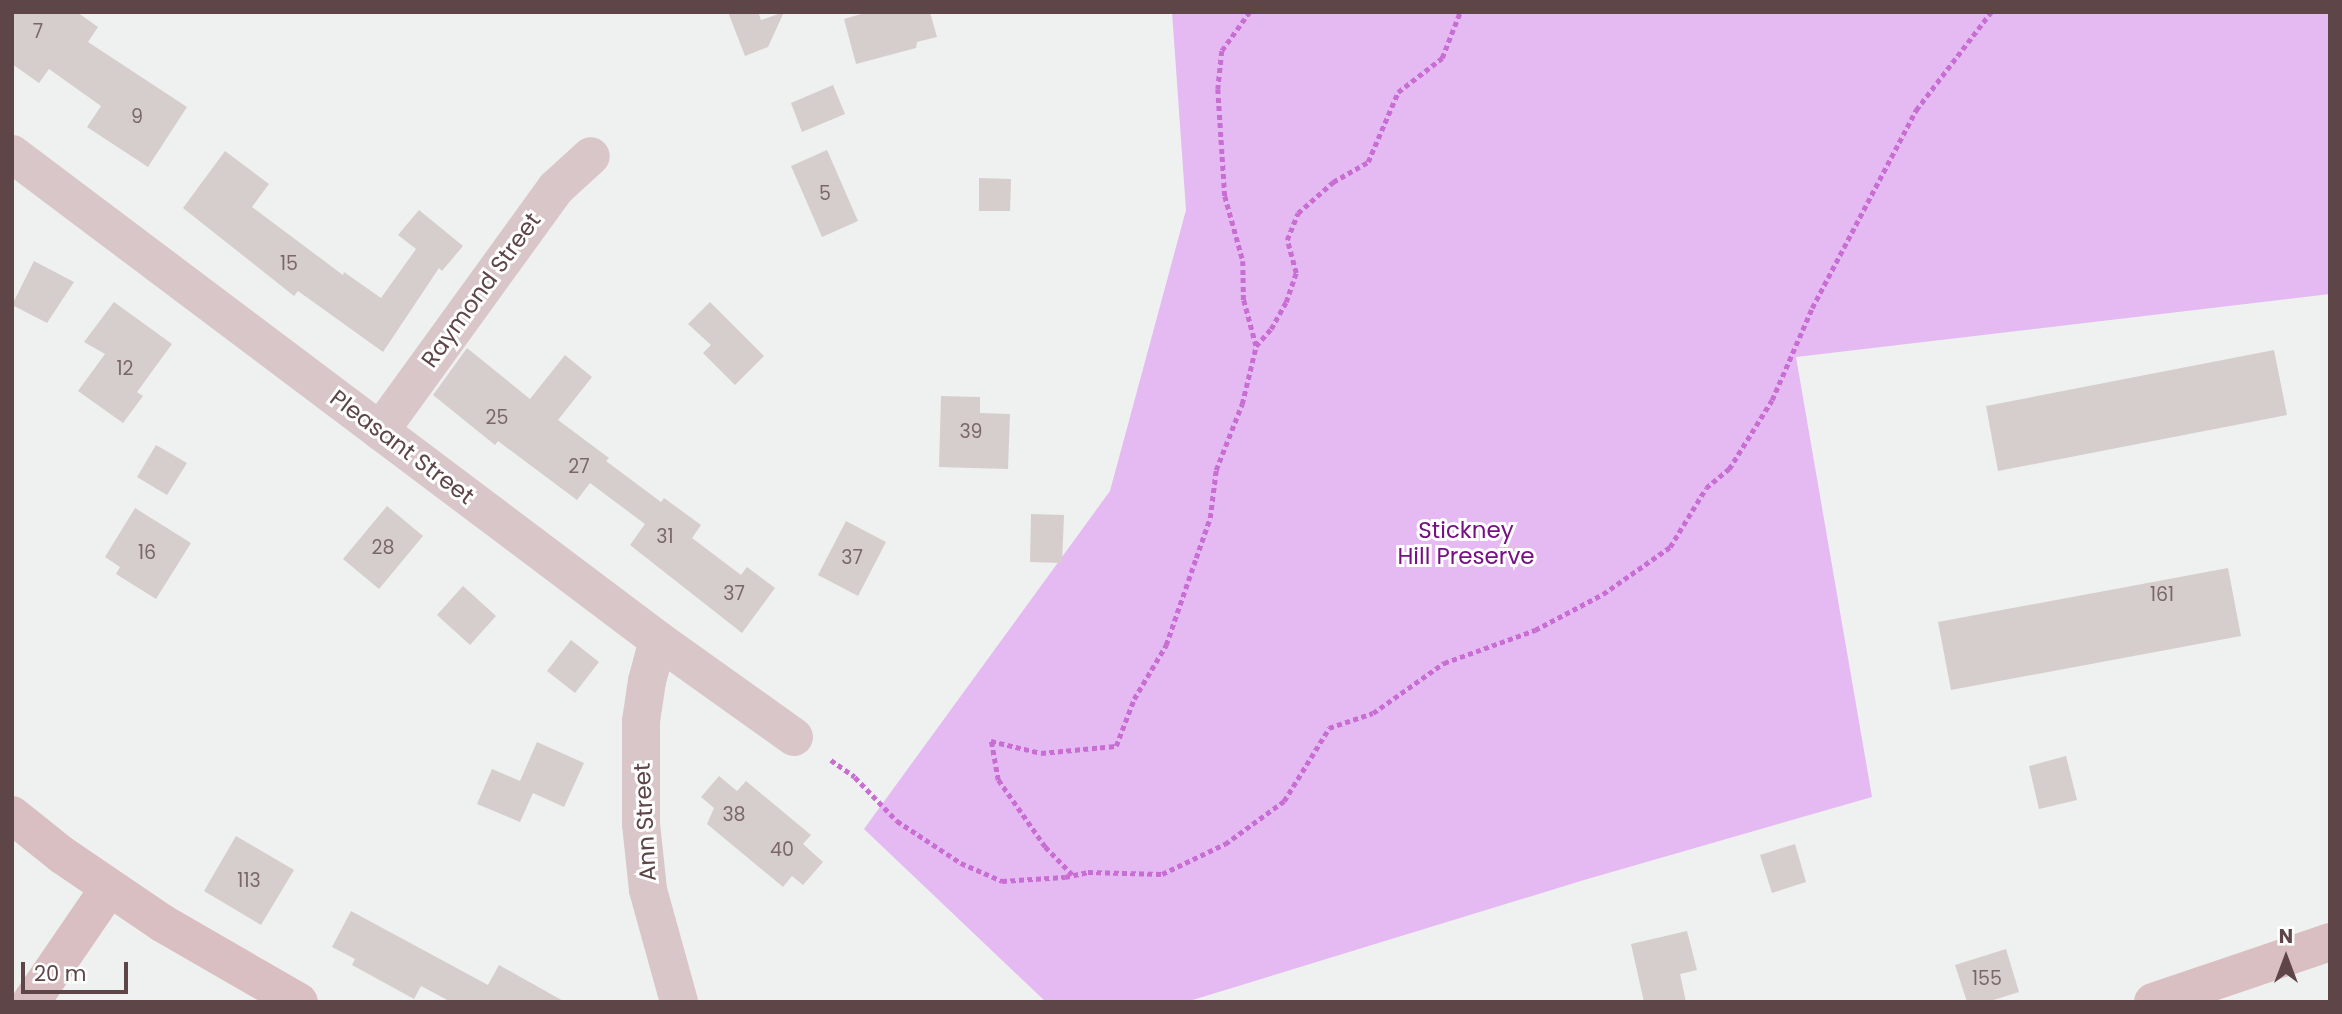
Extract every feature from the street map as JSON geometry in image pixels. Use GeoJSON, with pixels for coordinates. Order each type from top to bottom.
{"type":"FeatureCollection","features":[{"type":"Feature","properties":{"kind":"main road"},"geometry":{"type":"LineString","coordinates":[[12,815],[109,888],[198,945],[299,1002]]}},
{"type":"Feature","properties":{"kind":"main road"},"geometry":{"type":"LineString","coordinates":[[31,1002],[109,888]]}},
{"type":"Feature","properties":{"kind":"main road"},"geometry":{"type":"LineString","coordinates":[[2152,1002],[2330,942]]}},
{"type":"Feature","properties":{"kind":"street","name":"Pleasant Street"},"geometry":{"type":"LineString","coordinates":[[12,154],[658,640],[794,737]]}},
{"type":"Feature","properties":{"kind":"street","name":"Raymond Street"},"geometry":{"type":"LineString","coordinates":[[380,431],[555,188],[591,156]]}},
{"type":"Feature","properties":{"kind":"street","name":"Ann Street"},"geometry":{"type":"LineString","coordinates":[[658,640],[647,681],[641,721],[641,824],[653,915],[679,1002]]}},
{"type":"Feature","properties":{"kind":"path"},"geometry":{"type":"LineString","coordinates":[[1073,875],[1045,847],[998,780],[990,741],[1041,753],[1116,746],[1134,699],[1166,645],[1210,518],[1216,470],[1242,404],[1256,346],[1244,300],[1243,261],[1225,196],[1218,89],[1222,51],[1250,12]]}},
{"type":"Feature","properties":{"kind":"path"},"geometry":{"type":"LineString","coordinates":[[1256,346],[1271,330],[1286,302],[1296,273],[1287,240],[1298,213],[1333,182],[1368,162],[1398,92],[1442,58],[1460,12]]}},
{"type":"Feature","properties":{"kind":"path"},"geometry":{"type":"LineString","coordinates":[[831,760],[855,777],[897,821],[982,874],[1002,881],[1120,871],[1162,874],[1225,844],[1284,801],[1329,728],[1373,713],[1444,663],[1535,630],[1603,594],[1670,547],[1706,488],[1729,469],[1772,400],[1812,307],[1916,110],[1991,12]]}},
{"type":"Feature","properties":{"kind":"green space","name":"Stickney Hill Preserve"},"geometry":{"type":"Polygon","coordinates":[[[1172,12],[2330,12],[2330,294],[1796,357],[1872,797],[1584,880],[1186,1002],[1046,1002],[864,829],[1110,491],[1186,210],[1172,12]]]}},
{"type":"Feature","properties":{"kind":"building"},"geometry":{"type":"Polygon","coordinates":[[[12,12],[77,12],[98,27],[88,42],[187,107],[148,167],[87,127],[101,106],[49,69],[39,83],[12,64],[12,12]]]}},
{"type":"Feature","properties":{"kind":"building"},"geometry":{"type":"Polygon","coordinates":[[[728,12],[758,12],[761,20],[784,12],[768,47],[745,56],[728,12]]]}},
{"type":"Feature","properties":{"kind":"building"},"geometry":{"type":"Polygon","coordinates":[[[868,12],[930,12],[937,37],[917,42],[916,48],[856,64],[844,19],[868,12]]]}},
{"type":"Feature","properties":{"kind":"building"},"geometry":{"type":"Polygon","coordinates":[[[833,85],[845,114],[802,132],[791,103],[833,85]]]}},
{"type":"Feature","properties":{"kind":"building"},"geometry":{"type":"Polygon","coordinates":[[[827,150],[858,221],[822,237],[791,166],[827,150]]]}},
{"type":"Feature","properties":{"kind":"building"},"geometry":{"type":"Polygon","coordinates":[[[225,151],[269,184],[252,207],[343,275],[344,272],[381,298],[416,249],[398,235],[419,210],[463,246],[442,271],[439,268],[383,352],[298,291],[294,296],[183,208],[225,151]]]}},
{"type":"Feature","properties":{"kind":"building"},"geometry":{"type":"Polygon","coordinates":[[[979,178],[1011,179],[1010,211],[979,211],[979,178]]]}},
{"type":"Feature","properties":{"kind":"building"},"geometry":{"type":"Polygon","coordinates":[[[34,261],[74,282],[47,323],[12,305],[34,261]]]}},
{"type":"Feature","properties":{"kind":"building"},"geometry":{"type":"Polygon","coordinates":[[[114,302],[172,344],[137,392],[143,396],[123,423],[78,391],[105,354],[84,342],[114,302]]]}},
{"type":"Feature","properties":{"kind":"building"},"geometry":{"type":"Polygon","coordinates":[[[710,302],[764,356],[735,385],[703,353],[711,345],[688,324],[710,302]]]}},
{"type":"Feature","properties":{"kind":"building"},"geometry":{"type":"Polygon","coordinates":[[[467,348],[530,399],[565,355],[592,377],[558,420],[609,458],[606,461],[661,502],[664,498],[701,525],[692,538],[741,575],[747,567],[775,588],[742,633],[630,545],[645,524],[590,483],[577,500],[498,441],[495,445],[433,395],[467,348]]]}},
{"type":"Feature","properties":{"kind":"building"},"geometry":{"type":"Polygon","coordinates":[[[2274,350],[2287,415],[1998,471],[1986,406],[2274,350]]]}},
{"type":"Feature","properties":{"kind":"building"},"geometry":{"type":"Polygon","coordinates":[[[941,396],[980,397],[980,413],[1010,414],[1008,469],[939,467],[941,396]]]}},
{"type":"Feature","properties":{"kind":"building"},"geometry":{"type":"Polygon","coordinates":[[[156,445],[187,463],[167,495],[137,477],[156,445]]]}},
{"type":"Feature","properties":{"kind":"building"},"geometry":{"type":"Polygon","coordinates":[[[387,506],[423,536],[379,589],[343,559],[387,506]]]}},
{"type":"Feature","properties":{"kind":"building"},"geometry":{"type":"Polygon","coordinates":[[[135,508],[191,543],[156,599],[116,574],[120,567],[105,557],[135,508]]]}},
{"type":"Feature","properties":{"kind":"building"},"geometry":{"type":"Polygon","coordinates":[[[1031,514],[1064,515],[1062,563],[1030,562],[1031,514]]]}},
{"type":"Feature","properties":{"kind":"building"},"geometry":{"type":"Polygon","coordinates":[[[846,521],[886,542],[858,596],[818,575],[846,521]]]}},
{"type":"Feature","properties":{"kind":"building"},"geometry":{"type":"Polygon","coordinates":[[[2228,568],[2241,636],[1951,690],[1938,622],[2228,568]]]}},
{"type":"Feature","properties":{"kind":"building"},"geometry":{"type":"Polygon","coordinates":[[[463,586],[496,616],[470,645],[437,615],[463,586]]]}},
{"type":"Feature","properties":{"kind":"building"},"geometry":{"type":"Polygon","coordinates":[[[571,640],[599,662],[575,693],[547,671],[571,640]]]}},
{"type":"Feature","properties":{"kind":"building"},"geometry":{"type":"Polygon","coordinates":[[[537,742],[584,763],[564,807],[533,793],[520,822],[477,804],[492,769],[520,781],[537,742]]]}},
{"type":"Feature","properties":{"kind":"building"},"geometry":{"type":"Polygon","coordinates":[[[2066,756],[2077,800],[2039,809],[2029,766],[2066,756]]]}},
{"type":"Feature","properties":{"kind":"building"},"geometry":{"type":"Polygon","coordinates":[[[719,776],[737,791],[746,781],[811,835],[803,844],[823,862],[803,885],[792,876],[783,887],[707,824],[714,808],[701,797],[719,776]]]}},
{"type":"Feature","properties":{"kind":"building"},"geometry":{"type":"Polygon","coordinates":[[[236,836],[294,870],[261,925],[204,891],[236,836]]]}},
{"type":"Feature","properties":{"kind":"building"},"geometry":{"type":"Polygon","coordinates":[[[1795,844],[1806,882],[1772,893],[1760,855],[1795,844]]]}},
{"type":"Feature","properties":{"kind":"building"},"geometry":{"type":"Polygon","coordinates":[[[351,911],[488,985],[499,965],[565,1002],[451,1002],[421,986],[414,999],[352,965],[355,959],[332,947],[351,911]]]}},
{"type":"Feature","properties":{"kind":"building"},"geometry":{"type":"Polygon","coordinates":[[[1687,931],[1697,970],[1680,974],[1686,1002],[1644,1002],[1631,944],[1687,931]]]}},
{"type":"Feature","properties":{"kind":"building"},"geometry":{"type":"Polygon","coordinates":[[[2006,949],[2019,992],[1987,1002],[1967,1002],[1955,965],[2006,949]]]}}]}
